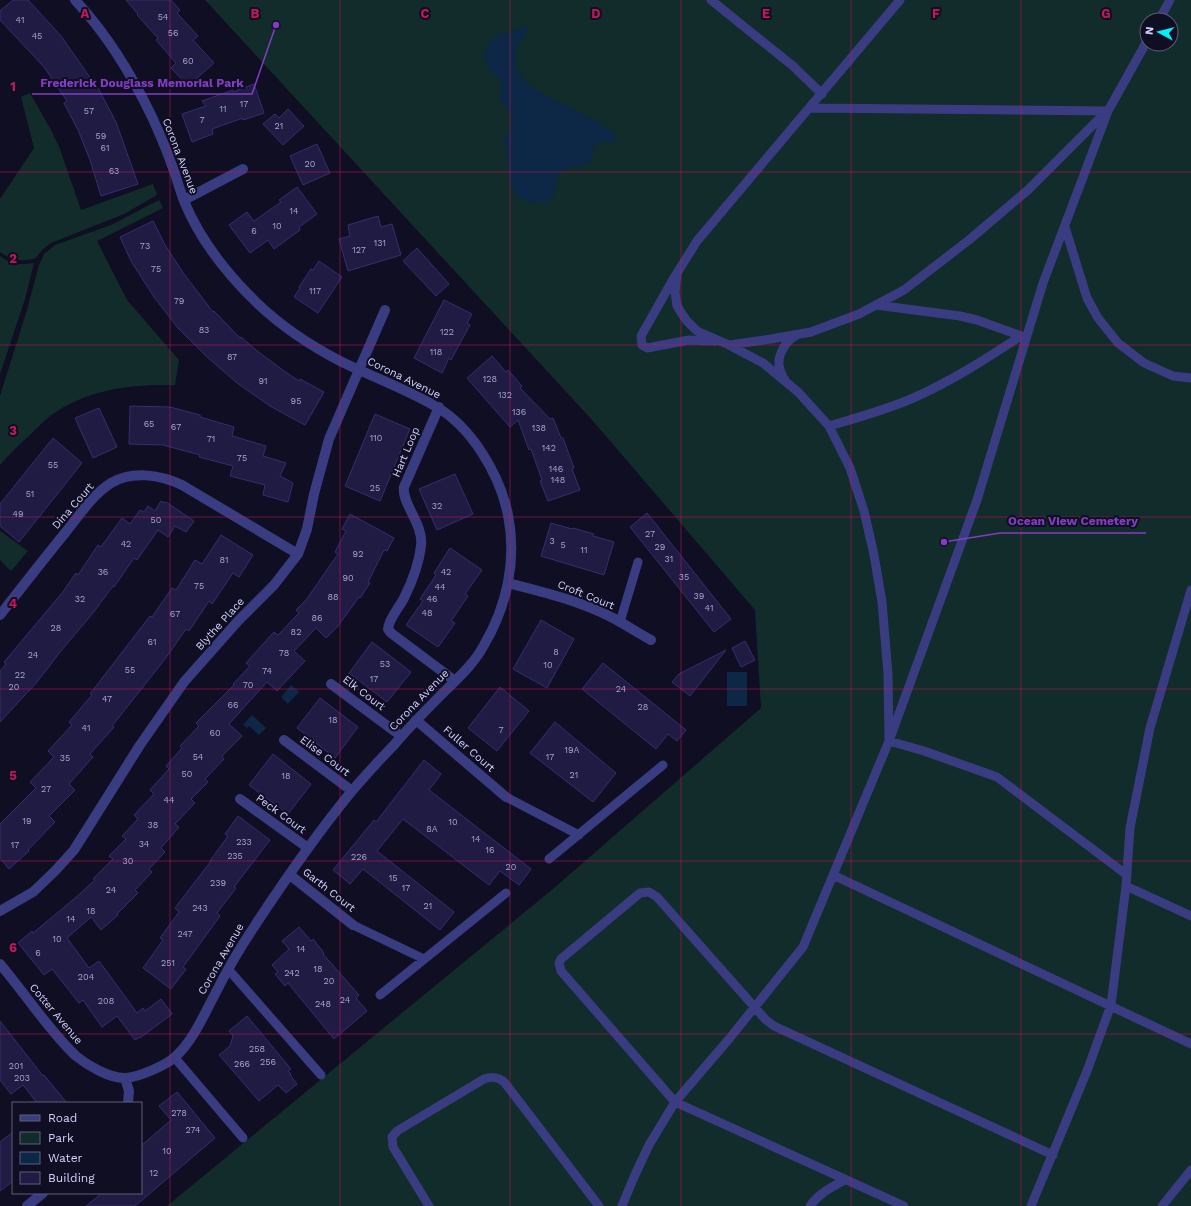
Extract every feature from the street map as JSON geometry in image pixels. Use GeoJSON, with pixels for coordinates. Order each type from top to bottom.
{"type":"FeatureCollection","features":[{"type":"Feature","properties":{"kind":"street","name":"Corona Avenue"},"geometry":{"type":"LineString","coordinates":[[75,0],[115,52],[137,88],[154,121],[184,200],[197,227],[213,252],[236,281],[259,305],[284,326],[312,346],[438,407],[461,426],[478,446],[491,467],[501,489],[508,515],[511,541],[511,567],[502,608],[482,650],[469,667],[416,720],[352,791],[308,848],[251,932],[228,969],[194,1033],[175,1058],[143,1074],[125,1078]]}},
{"type":"Feature","properties":{"kind":"street"},"geometry":{"type":"LineString","coordinates":[[184,200],[243,169]]}},
{"type":"Feature","properties":{"kind":"street","name":"Blythe Place"},"geometry":{"type":"LineString","coordinates":[[0,911],[33,892],[56,871],[74,850],[140,745],[184,682],[238,621],[274,585],[298,554],[307,529],[314,494],[329,439],[358,369],[385,310]]}},
{"type":"Feature","properties":{"kind":"street","name":"Hart Loop"},"geometry":{"type":"LineString","coordinates":[[438,407],[404,488],[404,496],[417,522],[422,544],[412,581],[390,622],[388,629],[391,633],[455,680]]}},
{"type":"Feature","properties":{"kind":"street","name":"Dina Court"},"geometry":{"type":"LineString","coordinates":[[0,615],[88,504],[111,483],[124,478],[140,476],[171,480],[298,554]]}},
{"type":"Feature","properties":{"kind":"street","name":"Croft Court"},"geometry":{"type":"LineString","coordinates":[[508,583],[548,593],[581,604],[620,622],[651,640]]}},
{"type":"Feature","properties":{"kind":"street","name":"Elk Court"},"geometry":{"type":"LineString","coordinates":[[331,684],[401,736]]}},
{"type":"Feature","properties":{"kind":"street","name":"Fuller Court"},"geometry":{"type":"LineString","coordinates":[[416,720],[506,797]]}},
{"type":"Feature","properties":{"kind":"street","name":"Elise Court"},"geometry":{"type":"LineString","coordinates":[[284,740],[352,791]]}},
{"type":"Feature","properties":{"kind":"street","name":"Peck Court"},"geometry":{"type":"LineString","coordinates":[[240,799],[308,848]]}},
{"type":"Feature","properties":{"kind":"street","name":"Garth Court"},"geometry":{"type":"LineString","coordinates":[[290,875],[353,925]]}},
{"type":"Feature","properties":{"kind":"street","name":"Cotter Avenue"},"geometry":{"type":"LineString","coordinates":[[0,964],[73,1054],[87,1064],[114,1076],[125,1078]]}},
{"type":"Feature","properties":{"kind":"street"},"geometry":{"type":"LineString","coordinates":[[125,1078],[129,1091],[128,1102]]}},
{"type":"Feature","properties":{"kind":"street"},"geometry":{"type":"LineString","coordinates":[[27,1206],[42,1194]]}},
{"type":"Feature","properties":{"kind":"lane"},"geometry":{"type":"LineString","coordinates":[[711,0],[794,66],[822,94]]}},
{"type":"Feature","properties":{"kind":"lane"},"geometry":{"type":"LineString","coordinates":[[900,0],[697,241],[641,336],[642,345],[647,348],[689,340],[725,343],[796,335],[811,332],[859,314],[904,290],[974,235],[1028,190],[1108,111]]}},
{"type":"Feature","properties":{"kind":"lane"},"geometry":{"type":"LineString","coordinates":[[1163,12],[1170,0]]}},
{"type":"Feature","properties":{"kind":"lane"},"geometry":{"type":"LineString","coordinates":[[622,1206],[649,1145],[675,1102],[729,1039],[803,946],[889,741],[977,500],[1024,337],[1108,111],[1141,52]]}},
{"type":"Feature","properties":{"kind":"lane"},"geometry":{"type":"LineString","coordinates":[[810,108],[1108,111]]}},
{"type":"Feature","properties":{"kind":"lane"},"geometry":{"type":"LineString","coordinates":[[1065,227],[1087,298],[1098,318],[1118,343],[1144,363],[1173,376],[1191,378]]}},
{"type":"Feature","properties":{"kind":"lane"},"geometry":{"type":"LineString","coordinates":[[677,273],[675,292],[677,306],[686,320],[697,331],[725,343],[763,363],[798,392],[829,426],[850,468],[864,511],[874,555],[882,602],[888,674],[889,741]]}},
{"type":"Feature","properties":{"kind":"lane"},"geometry":{"type":"LineString","coordinates":[[876,305],[977,320],[1024,337]]}},
{"type":"Feature","properties":{"kind":"lane"},"geometry":{"type":"LineString","coordinates":[[785,382],[779,366],[780,359],[784,346],[796,335]]}},
{"type":"Feature","properties":{"kind":"lane"},"geometry":{"type":"LineString","coordinates":[[829,426],[878,412],[911,399],[935,388],[1024,337]]}},
{"type":"Feature","properties":{"kind":"lane"},"geometry":{"type":"LineString","coordinates":[[620,622],[638,562]]}},
{"type":"Feature","properties":{"kind":"lane"},"geometry":{"type":"LineString","coordinates":[[1031,1206],[1087,1071],[1110,1005],[1126,886],[1130,828],[1150,728],[1191,590]]}},
{"type":"Feature","properties":{"kind":"lane"},"geometry":{"type":"LineString","coordinates":[[889,741],[924,751],[997,777],[1127,874]]}},
{"type":"Feature","properties":{"kind":"lane"},"geometry":{"type":"LineString","coordinates":[[549,859],[663,765]]}},
{"type":"Feature","properties":{"kind":"lane"},"geometry":{"type":"LineString","coordinates":[[506,797],[579,835]]}},
{"type":"Feature","properties":{"kind":"lane"},"geometry":{"type":"LineString","coordinates":[[834,874],[1191,1044]]}},
{"type":"Feature","properties":{"kind":"lane"},"geometry":{"type":"LineString","coordinates":[[1126,886],[1191,916]]}},
{"type":"Feature","properties":{"kind":"lane"},"geometry":{"type":"LineString","coordinates":[[904,1206],[675,1102],[562,971],[560,968],[561,959],[640,893],[649,892],[657,897],[754,1008],[774,1026],[1053,1155]]}},
{"type":"Feature","properties":{"kind":"lane"},"geometry":{"type":"LineString","coordinates":[[380,995],[506,893]]}},
{"type":"Feature","properties":{"kind":"lane"},"geometry":{"type":"LineString","coordinates":[[353,925],[424,960]]}},
{"type":"Feature","properties":{"kind":"lane"},"geometry":{"type":"LineString","coordinates":[[228,969],[321,1075]]}},
{"type":"Feature","properties":{"kind":"lane"},"geometry":{"type":"LineString","coordinates":[[175,1058],[243,1138]]}},
{"type":"Feature","properties":{"kind":"lane"},"geometry":{"type":"LineString","coordinates":[[429,1206],[393,1146],[392,1137],[397,1131],[484,1079],[491,1077],[505,1083],[599,1206]]}},
{"type":"Feature","properties":{"kind":"lane"},"geometry":{"type":"LineString","coordinates":[[1162,1206],[1191,1170]]}},
{"type":"Feature","properties":{"kind":"lane"},"geometry":{"type":"LineString","coordinates":[[810,1206],[815,1199],[828,1189],[845,1180]]}},
{"type":"Feature","properties":{"kind":"green space"},"geometry":{"type":"Polygon","coordinates":[[[205,0],[1191,0],[1191,1206],[167,1206],[554,888],[761,708],[755,610],[593,421],[205,0]]]}},
{"type":"Feature","properties":{"kind":"green space"},"geometry":{"type":"Polygon","coordinates":[[[30,93],[60,149],[81,210],[153,184],[157,195],[124,214],[51,243],[42,250],[36,258],[17,260],[0,252],[0,199],[34,148],[21,97],[30,93]]]}},
{"type":"Feature","properties":{"kind":"green space"},"geometry":{"type":"Polygon","coordinates":[[[159,200],[163,208],[97,241],[127,300],[179,360],[175,385],[126,387],[94,394],[79,400],[50,416],[0,465],[0,396],[27,310],[39,265],[44,254],[55,245],[111,225],[159,200]]]}},
{"type":"Feature","properties":{"kind":"green space"},"geometry":{"type":"Polygon","coordinates":[[[0,256],[16,264],[34,263],[25,299],[0,374],[0,256]]]}},
{"type":"Feature","properties":{"kind":"green space"},"geometry":{"type":"Polygon","coordinates":[[[0,531],[28,551],[11,571],[0,560],[0,531]]]}},
{"type":"Feature","properties":{"kind":"water"},"geometry":{"type":"Polygon","coordinates":[[[529,26],[519,42],[516,53],[516,64],[520,74],[526,82],[545,95],[597,122],[617,136],[616,141],[596,143],[592,153],[592,161],[583,166],[571,167],[559,172],[553,198],[539,202],[529,201],[516,194],[510,182],[507,151],[504,140],[509,133],[513,120],[508,110],[498,97],[501,90],[500,78],[493,73],[483,58],[488,44],[497,35],[529,26]]]}},
{"type":"Feature","properties":{"kind":"water"},"geometry":{"type":"Polygon","coordinates":[[[727,672],[747,672],[747,706],[727,706],[727,672]]]}},
{"type":"Feature","properties":{"kind":"water"},"geometry":{"type":"Polygon","coordinates":[[[291,685],[299,692],[288,704],[281,697],[291,685]]]}},
{"type":"Feature","properties":{"kind":"water"},"geometry":{"type":"Polygon","coordinates":[[[252,715],[266,728],[259,735],[249,726],[247,728],[243,725],[252,715]]]}},
{"type":"Feature","properties":{"kind":"building"},"geometry":{"type":"Polygon","coordinates":[[[13,0],[28,0],[61,36],[97,86],[116,122],[138,184],[101,196],[90,160],[78,130],[64,103],[67,101],[44,67],[0,20],[0,11],[13,0]]]}},
{"type":"Feature","properties":{"kind":"building"},"geometry":{"type":"Polygon","coordinates":[[[126,0],[171,0],[180,10],[177,13],[198,36],[193,40],[214,63],[188,86],[171,68],[176,63],[156,40],[158,38],[137,15],[138,14],[126,0]]]}},
{"type":"Feature","properties":{"kind":"building"},"geometry":{"type":"Polygon","coordinates":[[[254,84],[264,113],[243,120],[243,118],[212,129],[213,134],[192,142],[182,114],[206,106],[202,101],[254,84]]]}},
{"type":"Feature","properties":{"kind":"building"},"geometry":{"type":"Polygon","coordinates":[[[288,109],[304,126],[283,145],[263,124],[275,114],[279,118],[288,109]]]}},
{"type":"Feature","properties":{"kind":"building"},"geometry":{"type":"Polygon","coordinates":[[[317,144],[330,173],[303,185],[290,156],[317,144]]]}},
{"type":"Feature","properties":{"kind":"building"},"geometry":{"type":"Polygon","coordinates":[[[297,187],[317,214],[299,227],[300,230],[274,249],[268,240],[250,253],[229,225],[247,212],[254,221],[281,202],[279,200],[297,187]]]}},
{"type":"Feature","properties":{"kind":"building"},"geometry":{"type":"Polygon","coordinates":[[[378,216],[381,227],[392,224],[401,255],[348,271],[339,239],[350,236],[348,225],[378,216]]]}},
{"type":"Feature","properties":{"kind":"building"},"geometry":{"type":"Polygon","coordinates":[[[153,221],[165,245],[184,274],[213,312],[214,311],[240,338],[241,337],[284,371],[299,381],[300,379],[324,392],[305,425],[270,406],[237,383],[206,356],[178,328],[154,297],[131,261],[120,237],[153,221]]]}},
{"type":"Feature","properties":{"kind":"building"},"geometry":{"type":"Polygon","coordinates":[[[417,248],[449,284],[436,296],[403,261],[417,248]]]}},
{"type":"Feature","properties":{"kind":"building"},"geometry":{"type":"Polygon","coordinates":[[[319,261],[342,277],[318,313],[294,297],[311,269],[313,270],[319,261]]]}},
{"type":"Feature","properties":{"kind":"building"},"geometry":{"type":"Polygon","coordinates":[[[444,300],[472,314],[467,323],[470,325],[451,360],[449,358],[442,373],[414,358],[444,300]]]}},
{"type":"Feature","properties":{"kind":"building"},"geometry":{"type":"Polygon","coordinates":[[[492,356],[506,372],[508,370],[522,386],[520,388],[550,419],[553,418],[561,438],[563,438],[580,490],[548,501],[540,481],[542,480],[531,449],[529,450],[518,420],[510,427],[467,378],[492,356]]]}},
{"type":"Feature","properties":{"kind":"building"},"geometry":{"type":"Polygon","coordinates":[[[130,406],[170,407],[200,415],[200,417],[234,427],[232,436],[266,446],[263,456],[286,463],[280,476],[293,483],[288,502],[263,495],[265,485],[230,476],[233,466],[163,445],[129,444],[130,406]]]}},
{"type":"Feature","properties":{"kind":"building"},"geometry":{"type":"Polygon","coordinates":[[[99,408],[117,447],[93,458],[75,418],[99,408]]]}},
{"type":"Feature","properties":{"kind":"building"},"geometry":{"type":"Polygon","coordinates":[[[375,414],[410,429],[380,501],[345,486],[375,414]]]}},
{"type":"Feature","properties":{"kind":"building"},"geometry":{"type":"Polygon","coordinates":[[[53,438],[82,463],[19,542],[0,526],[0,504],[53,438]]]}},
{"type":"Feature","properties":{"kind":"building"},"geometry":{"type":"Polygon","coordinates":[[[455,474],[473,514],[437,530],[419,489],[455,474]]]}},
{"type":"Feature","properties":{"kind":"building"},"geometry":{"type":"Polygon","coordinates":[[[161,501],[166,502],[194,521],[186,532],[175,526],[168,537],[158,530],[137,560],[134,558],[114,587],[113,586],[37,682],[0,722],[0,671],[6,664],[4,662],[62,593],[76,573],[78,575],[98,545],[101,547],[122,518],[130,524],[140,510],[144,512],[148,506],[155,511],[161,501]]]}},
{"type":"Feature","properties":{"kind":"building"},"geometry":{"type":"Polygon","coordinates":[[[647,513],[731,619],[714,632],[630,527],[647,513]]]}},
{"type":"Feature","properties":{"kind":"building"},"geometry":{"type":"Polygon","coordinates":[[[350,514],[394,538],[387,551],[384,550],[368,582],[370,583],[360,598],[359,597],[338,626],[326,638],[316,628],[294,651],[305,661],[277,691],[267,682],[229,724],[242,736],[222,756],[224,759],[205,779],[208,782],[191,799],[195,803],[175,824],[179,827],[161,848],[165,852],[149,869],[152,872],[135,890],[138,893],[117,914],[118,915],[101,930],[91,917],[67,938],[89,968],[99,961],[137,1013],[143,1008],[145,1011],[161,999],[172,1014],[140,1038],[135,1040],[117,1016],[102,1027],[83,1000],[79,1003],[52,969],[44,975],[18,943],[32,931],[33,933],[74,899],[95,880],[93,879],[113,859],[109,856],[126,839],[122,836],[138,819],[134,815],[154,794],[150,790],[169,769],[166,766],[182,748],[180,746],[199,726],[196,723],[234,685],[233,684],[250,666],[246,663],[274,632],[278,635],[299,613],[296,610],[306,600],[338,554],[335,552],[346,531],[342,529],[350,514]]]}},
{"type":"Feature","properties":{"kind":"building"},"geometry":{"type":"Polygon","coordinates":[[[551,523],[594,534],[593,536],[614,542],[604,575],[541,556],[551,523]]]}},
{"type":"Feature","properties":{"kind":"building"},"geometry":{"type":"Polygon","coordinates":[[[221,535],[253,555],[248,563],[239,577],[233,573],[212,604],[209,601],[189,631],[186,629],[165,659],[112,726],[114,727],[90,754],[93,757],[69,784],[75,790],[49,816],[55,822],[28,850],[29,851],[9,869],[0,858],[0,824],[36,788],[30,782],[54,757],[48,751],[72,725],[69,722],[92,695],[90,694],[150,616],[152,617],[172,588],[176,590],[195,560],[202,564],[221,535]]]}},
{"type":"Feature","properties":{"kind":"building"},"geometry":{"type":"Polygon","coordinates":[[[450,548],[482,570],[465,594],[468,596],[451,621],[455,623],[438,647],[406,625],[423,601],[420,599],[436,575],[434,573],[450,548]]]}},
{"type":"Feature","properties":{"kind":"building"},"geometry":{"type":"Polygon","coordinates":[[[541,620],[574,639],[547,688],[513,669],[541,620]]]}},
{"type":"Feature","properties":{"kind":"building"},"geometry":{"type":"Polygon","coordinates":[[[745,641],[755,660],[741,667],[732,648],[745,641]]]}},
{"type":"Feature","properties":{"kind":"building"},"geometry":{"type":"Polygon","coordinates":[[[372,642],[411,672],[387,702],[349,673],[372,642]]]}},
{"type":"Feature","properties":{"kind":"building"},"geometry":{"type":"Polygon","coordinates":[[[726,650],[690,696],[672,682],[679,674],[726,650]]]}},
{"type":"Feature","properties":{"kind":"building"},"geometry":{"type":"Polygon","coordinates":[[[603,663],[686,730],[677,741],[668,734],[656,749],[582,689],[603,663]]]}},
{"type":"Feature","properties":{"kind":"building"},"geometry":{"type":"Polygon","coordinates":[[[500,687],[529,711],[497,751],[468,728],[500,687]]]}},
{"type":"Feature","properties":{"kind":"building"},"geometry":{"type":"Polygon","coordinates":[[[320,698],[358,727],[335,758],[297,728],[320,698]]]}},
{"type":"Feature","properties":{"kind":"building"},"geometry":{"type":"Polygon","coordinates":[[[555,722],[616,773],[593,802],[530,753],[555,722]]]}},
{"type":"Feature","properties":{"kind":"building"},"geometry":{"type":"Polygon","coordinates":[[[273,754],[311,784],[288,814],[249,785],[273,754]]]}},
{"type":"Feature","properties":{"kind":"building"},"geometry":{"type":"Polygon","coordinates":[[[424,760],[441,774],[429,790],[531,869],[519,885],[500,871],[489,885],[403,819],[377,851],[454,912],[440,930],[363,869],[350,884],[333,870],[374,820],[376,822],[424,760]]]}},
{"type":"Feature","properties":{"kind":"building"},"geometry":{"type":"Polygon","coordinates":[[[238,816],[270,840],[234,887],[236,888],[217,913],[220,916],[183,967],[186,969],[171,989],[143,968],[163,940],[160,938],[179,912],[175,908],[211,861],[228,836],[225,834],[238,816]]]}},
{"type":"Feature","properties":{"kind":"building"},"geometry":{"type":"Polygon","coordinates":[[[299,927],[311,941],[313,939],[324,953],[323,954],[359,995],[356,998],[367,1011],[334,1039],[288,983],[285,986],[275,974],[278,972],[272,965],[289,949],[282,941],[299,927]]]}},
{"type":"Feature","properties":{"kind":"building"},"geometry":{"type":"Polygon","coordinates":[[[247,1016],[291,1069],[288,1071],[297,1084],[286,1093],[278,1085],[259,1101],[219,1055],[230,1046],[233,1036],[229,1031],[247,1016]]]}},
{"type":"Feature","properties":{"kind":"building"},"geometry":{"type":"Polygon","coordinates":[[[0,1021],[43,1076],[44,1075],[66,1102],[36,1102],[23,1085],[11,1094],[0,1080],[0,1021]]]}},
{"type":"Feature","properties":{"kind":"building"},"geometry":{"type":"Polygon","coordinates":[[[177,1092],[215,1138],[135,1206],[86,1206],[101,1194],[142,1194],[142,1145],[171,1120],[159,1106],[177,1092]]]}},
{"type":"Feature","properties":{"kind":"building"},"geometry":{"type":"Polygon","coordinates":[[[12,1133],[12,1182],[0,1191],[0,1142],[12,1133]]]}},
{"type":"Feature","properties":{"kind":"place","name":"Frederick Douglass Memorial Park"},"geometry":{"type":"Point","coordinates":[276,25]}},
{"type":"Feature","properties":{"kind":"place","name":"Ocean View Cemetery"},"geometry":{"type":"Point","coordinates":[944,542]}}]}
